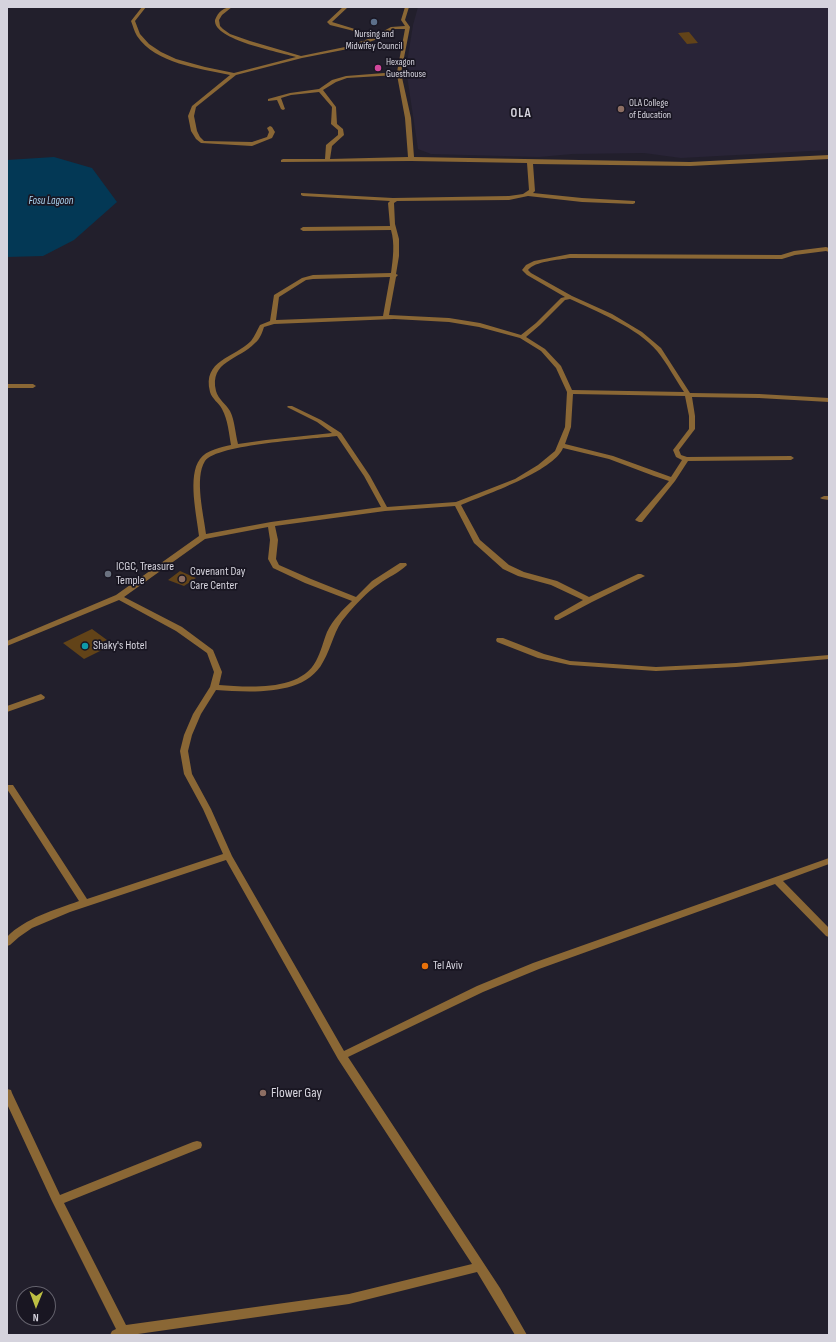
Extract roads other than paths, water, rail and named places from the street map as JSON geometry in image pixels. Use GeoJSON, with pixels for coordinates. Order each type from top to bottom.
{"type":"FeatureCollection","features":[{"type":"Feature","properties":{"kind":"street"},"geometry":{"type":"LineString","coordinates":[[144,7],[133,21],[135,30],[152,50],[172,59],[234,74]]}},
{"type":"Feature","properties":{"kind":"street"},"geometry":{"type":"LineString","coordinates":[[230,7],[222,11],[217,18],[216,24],[220,30],[252,43],[302,57]]}},
{"type":"Feature","properties":{"kind":"street"},"geometry":{"type":"LineString","coordinates":[[346,7],[329,22],[356,31]]}},
{"type":"Feature","properties":{"kind":"street"},"geometry":{"type":"LineString","coordinates":[[407,7],[403,20],[408,27],[399,73],[408,118],[411,159]]}},
{"type":"Feature","properties":{"kind":"street"},"geometry":{"type":"LineString","coordinates":[[270,128],[272,132],[270,138],[252,144],[203,142],[194,131],[191,116],[194,106],[234,74],[358,45],[393,28],[408,27]]}},
{"type":"Feature","properties":{"kind":"street"},"geometry":{"type":"LineString","coordinates":[[270,100],[278,97],[320,90],[334,81],[346,77],[399,73]]}},
{"type":"Feature","properties":{"kind":"street"},"geometry":{"type":"LineString","coordinates":[[320,90],[334,107],[334,124],[340,129],[341,135],[329,145],[327,160]]}},
{"type":"Feature","properties":{"kind":"street"},"geometry":{"type":"LineString","coordinates":[[278,97],[283,109]]}},
{"type":"Feature","properties":{"kind":"street"},"geometry":{"type":"LineString","coordinates":[[528,194],[532,191],[530,162],[698,163],[829,157]]}},
{"type":"Feature","properties":{"kind":"street"},"geometry":{"type":"LineString","coordinates":[[282,161],[411,159],[536,162]]}},
{"type":"Feature","properties":{"kind":"street"},"geometry":{"type":"LineString","coordinates":[[303,194],[394,200],[510,198],[528,194],[582,200],[633,202]]}},
{"type":"Feature","properties":{"kind":"street"},"geometry":{"type":"LineString","coordinates":[[386,317],[390,305],[395,275],[396,250],[391,202],[394,200]]}},
{"type":"Feature","properties":{"kind":"street"},"geometry":{"type":"LineString","coordinates":[[303,229],[393,228]]}},
{"type":"Feature","properties":{"kind":"street"},"geometry":{"type":"LineString","coordinates":[[791,458],[686,459],[678,456],[676,450],[692,429],[692,416],[688,394],[660,349],[640,333],[610,315],[570,297],[529,274],[525,270],[528,266],[536,262],[570,256],[775,257],[828,249]]}},
{"type":"Feature","properties":{"kind":"street"},"geometry":{"type":"LineString","coordinates":[[273,322],[276,296],[304,279],[313,277],[395,275]]}},
{"type":"Feature","properties":{"kind":"street"},"geometry":{"type":"LineString","coordinates":[[522,337],[538,324],[562,299],[570,297]]}},
{"type":"Feature","properties":{"kind":"street"},"geometry":{"type":"LineString","coordinates":[[7,644],[119,597],[203,537],[272,524],[385,509],[457,504],[517,480],[540,466],[558,452],[568,427],[570,392],[559,367],[542,350],[522,337],[480,325],[449,320],[386,317],[273,322],[262,326],[253,343],[224,361],[215,371],[212,384],[214,396],[226,408],[235,446]]}},
{"type":"Feature","properties":{"kind":"street"},"geometry":{"type":"LineString","coordinates":[[7,386],[33,386]]}},
{"type":"Feature","properties":{"kind":"street"},"geometry":{"type":"LineString","coordinates":[[570,392],[759,396],[829,400]]}},
{"type":"Feature","properties":{"kind":"street"},"geometry":{"type":"LineString","coordinates":[[290,407],[339,434],[367,476],[385,509]]}},
{"type":"Feature","properties":{"kind":"street"},"geometry":{"type":"LineString","coordinates":[[203,537],[198,475],[202,459],[209,453],[235,446],[339,434]]}},
{"type":"Feature","properties":{"kind":"street"},"geometry":{"type":"LineString","coordinates":[[560,445],[611,456],[656,475],[673,480]]}},
{"type":"Feature","properties":{"kind":"street"},"geometry":{"type":"LineString","coordinates":[[638,520],[673,480],[686,459]]}},
{"type":"Feature","properties":{"kind":"street"},"geometry":{"type":"LineString","coordinates":[[457,504],[477,541],[506,567],[521,574],[554,583],[589,600]]}},
{"type":"Feature","properties":{"kind":"street"},"geometry":{"type":"LineString","coordinates":[[272,524],[274,540],[272,559],[276,566],[308,581],[357,600]]}},
{"type":"Feature","properties":{"kind":"street"},"geometry":{"type":"LineString","coordinates":[[214,687],[251,689],[286,685],[301,680],[317,665],[332,629],[339,619],[375,583],[404,565]]}},
{"type":"Feature","properties":{"kind":"street"},"geometry":{"type":"LineString","coordinates":[[558,618],[598,594],[641,576]]}},
{"type":"Feature","properties":{"kind":"street"},"geometry":{"type":"LineString","coordinates":[[119,597],[179,629],[210,652],[218,672],[214,687],[197,714],[188,735],[184,750],[188,774],[207,809],[228,856],[342,1056],[479,1267],[521,1335]]}},
{"type":"Feature","properties":{"kind":"street"},"geometry":{"type":"LineString","coordinates":[[500,640],[541,656],[570,664],[656,669],[736,665],[829,657]]}},
{"type":"Feature","properties":{"kind":"street"},"geometry":{"type":"LineString","coordinates":[[7,709],[41,697]]}},
{"type":"Feature","properties":{"kind":"street"},"geometry":{"type":"LineString","coordinates":[[10,788],[85,903]]}},
{"type":"Feature","properties":{"kind":"street"},"geometry":{"type":"LineString","coordinates":[[8,939],[43,918],[228,856]]}},
{"type":"Feature","properties":{"kind":"street"},"geometry":{"type":"LineString","coordinates":[[342,1056],[480,989],[536,966],[829,861]]}},
{"type":"Feature","properties":{"kind":"street"},"geometry":{"type":"LineString","coordinates":[[777,880],[829,934]]}},
{"type":"Feature","properties":{"kind":"street"},"geometry":{"type":"LineString","coordinates":[[7,1093],[121,1334],[349,1299],[479,1267]]}},
{"type":"Feature","properties":{"kind":"street"},"geometry":{"type":"LineString","coordinates":[[57,1201],[197,1145]]}},
{"type":"Feature","properties":{"kind":"water","name":"Fosu Lagoon"},"geometry":{"type":"Polygon","coordinates":[[[54,157],[92,168],[117,202],[74,240],[43,256],[7,257],[7,160],[54,157]]]}},
{"type":"Feature","properties":{"kind":"place","name":"Nursing and Midwifey Council"},"geometry":{"type":"Point","coordinates":[374,22]}},
{"type":"Feature","properties":{"kind":"place","name":"Hexagon Guesthouse"},"geometry":{"type":"Point","coordinates":[378,68]}},
{"type":"Feature","properties":{"kind":"place","name":"OLA College of Education"},"geometry":{"type":"Point","coordinates":[621,109]}},
{"type":"Feature","properties":{"kind":"place","name":"ICGC, Treasure Temple"},"geometry":{"type":"Point","coordinates":[108,574]}},
{"type":"Feature","properties":{"kind":"place","name":"Covenant Day Care Center"},"geometry":{"type":"Point","coordinates":[182,579]}},
{"type":"Feature","properties":{"kind":"place","name":"Shaky's Hotel"},"geometry":{"type":"Point","coordinates":[85,646]}},
{"type":"Feature","properties":{"kind":"place","name":"Tel Aviv"},"geometry":{"type":"Point","coordinates":[425,966]}},
{"type":"Feature","properties":{"kind":"place","name":"Flower Gay"},"geometry":{"type":"Point","coordinates":[263,1093]}},
{"type":"Feature","properties":{"kind":"district","name":"OLA"},"geometry":{"type":"Point","coordinates":[521,114]}}]}
